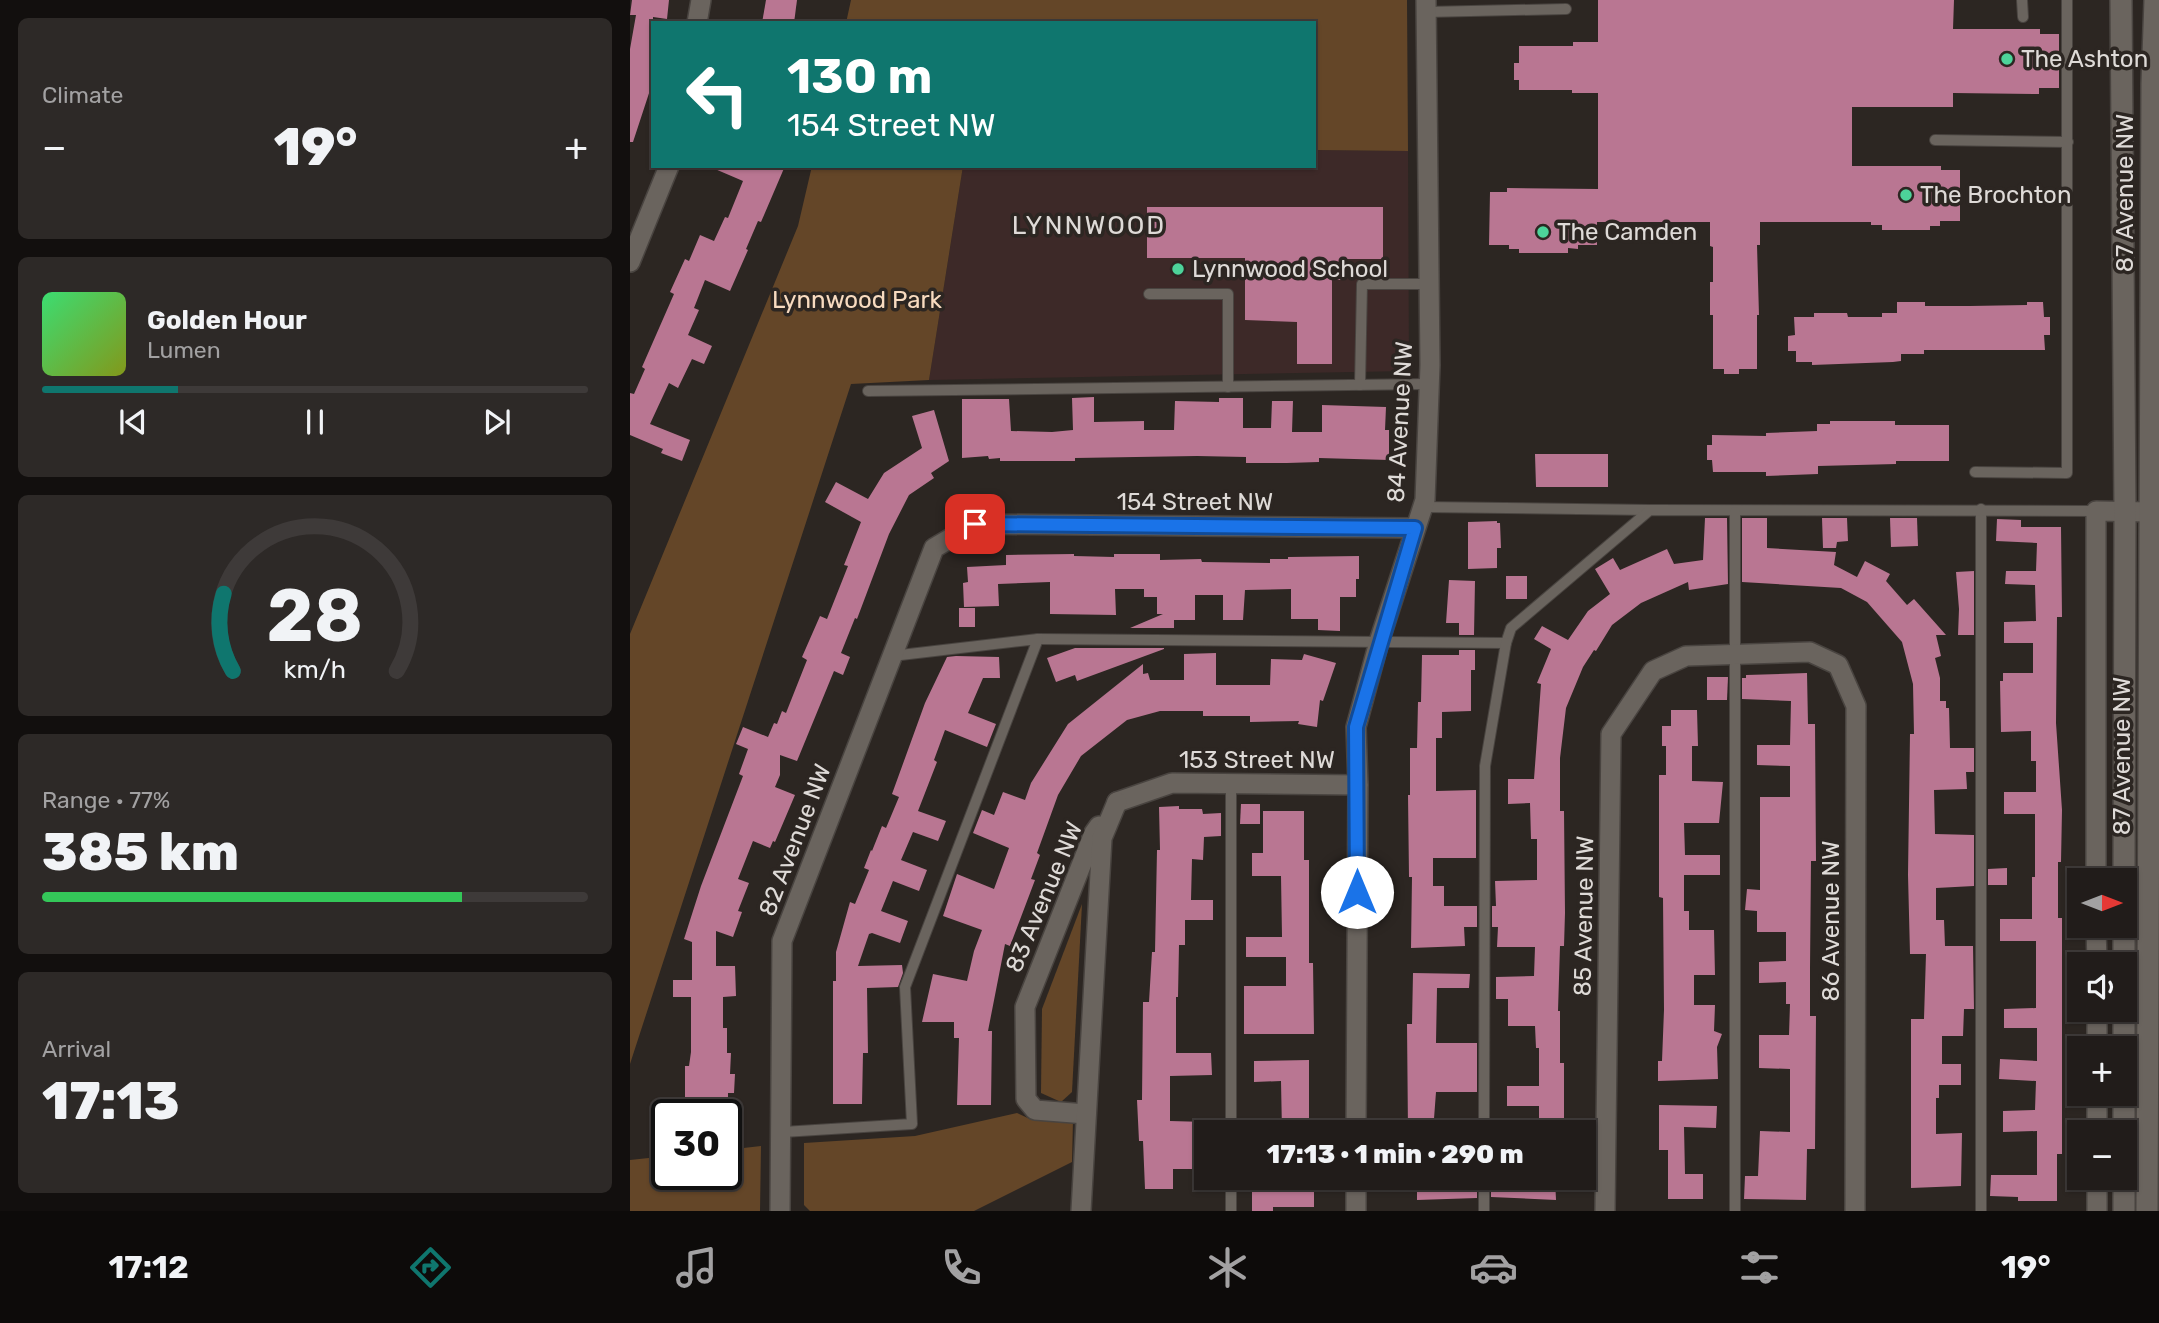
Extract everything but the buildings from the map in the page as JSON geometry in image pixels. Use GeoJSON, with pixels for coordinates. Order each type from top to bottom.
{"type":"FeatureCollection","features":[{"type":"Feature","properties":{"kind":"main road","name":"87 Avenue NW"},"geometry":{"type":"LineString","coordinates":[[2121,0],[2125,511],[2124,868]]}},
{"type":"Feature","properties":{"kind":"main road","name":"87 Avenue NW"},"geometry":{"type":"LineString","coordinates":[[2147,1211],[2153,766],[2150,512],[2152,84],[2155,0]]}},
{"type":"Feature","properties":{"kind":"main road"},"geometry":{"type":"LineString","coordinates":[[2124,1190],[2124,1211]]}},
{"type":"Feature","properties":{"kind":"street"},"geometry":{"type":"LineString","coordinates":[[697,21],[701,0]]}},
{"type":"Feature","properties":{"kind":"street","name":"84 Avenue NW"},"geometry":{"type":"LineString","coordinates":[[1356,1120],[1356,727],[1379,642],[1425,500],[1429,384],[1426,6]]}},
{"type":"Feature","properties":{"kind":"street"},"geometry":{"type":"LineString","coordinates":[[630,262],[668,168]]}},
{"type":"Feature","properties":{"kind":"street"},"geometry":{"type":"LineString","coordinates":[[2096,511],[2150,512]]}},
{"type":"Feature","properties":{"kind":"street","name":"87 Avenue NW"},"geometry":{"type":"LineString","coordinates":[[2096,511],[2096,868]]}},
{"type":"Feature","properties":{"kind":"street","name":"154 Street NW"},"geometry":{"type":"LineString","coordinates":[[975,524],[1415,528]]}},
{"type":"Feature","properties":{"kind":"street","name":"82 Avenue NW"},"geometry":{"type":"LineString","coordinates":[[780,1211],[783,1132],[782,941],[934,548],[975,524]]}},
{"type":"Feature","properties":{"kind":"street","name":"86 Avenue NW"},"geometry":{"type":"LineString","coordinates":[[1735,655],[1810,652],[1838,665],[1856,706],[1855,1211]]}},
{"type":"Feature","properties":{"kind":"street","name":"85 Avenue NW"},"geometry":{"type":"LineString","coordinates":[[1605,1211],[1611,734],[1653,671],[1686,656],[1735,655]]}},
{"type":"Feature","properties":{"kind":"street"},"geometry":{"type":"LineString","coordinates":[[2124,766],[2153,766]]}},
{"type":"Feature","properties":{"kind":"street","name":"153 Street NW"},"geometry":{"type":"LineString","coordinates":[[1117,802],[1172,783],[1358,785]]}},
{"type":"Feature","properties":{"kind":"street","name":"83 Avenue NW"},"geometry":{"type":"LineString","coordinates":[[1086,1115],[1035,1110],[1026,1099],[1025,1007],[1094,833],[1117,802]]}},
{"type":"Feature","properties":{"kind":"street","name":"83 Avenue NW"},"geometry":{"type":"LineString","coordinates":[[1081,1211],[1102,838],[1117,802]]}},
{"type":"Feature","properties":{"kind":"street"},"geometry":{"type":"LineString","coordinates":[[1356,1190],[1356,1211]]}},
{"type":"Feature","properties":{"kind":"street"},"geometry":{"type":"LineString","coordinates":[[2097,1190],[2097,1211]]}},
{"type":"Feature","properties":{"kind":"lane"},"geometry":{"type":"LineString","coordinates":[[2022,0],[2023,17]]}},
{"type":"Feature","properties":{"kind":"lane"},"geometry":{"type":"LineString","coordinates":[[1975,472],[2067,473],[2067,0]]}},
{"type":"Feature","properties":{"kind":"lane"},"geometry":{"type":"LineString","coordinates":[[1426,6],[1566,9]]}},
{"type":"Feature","properties":{"kind":"lane"},"geometry":{"type":"LineString","coordinates":[[1935,140],[2068,142]]}},
{"type":"Feature","properties":{"kind":"lane"},"geometry":{"type":"LineString","coordinates":[[1360,385],[1362,284],[1429,284]]}},
{"type":"Feature","properties":{"kind":"lane"},"geometry":{"type":"LineString","coordinates":[[1149,294],[1228,295],[1228,387]]}},
{"type":"Feature","properties":{"kind":"lane"},"geometry":{"type":"LineString","coordinates":[[868,391],[1429,384]]}},
{"type":"Feature","properties":{"kind":"lane"},"geometry":{"type":"LineString","coordinates":[[1422,508],[1735,512],[1981,509],[2096,511]]}},
{"type":"Feature","properties":{"kind":"lane"},"geometry":{"type":"LineString","coordinates":[[1981,509],[1981,1211]]}},
{"type":"Feature","properties":{"kind":"lane"},"geometry":{"type":"LineString","coordinates":[[1484,1120],[1485,766],[1506,643],[1511,628],[1650,510]]}},
{"type":"Feature","properties":{"kind":"lane"},"geometry":{"type":"LineString","coordinates":[[1735,512],[1735,1211]]}},
{"type":"Feature","properties":{"kind":"lane"},"geometry":{"type":"LineString","coordinates":[[892,656],[1038,639],[1506,643]]}},
{"type":"Feature","properties":{"kind":"lane"},"geometry":{"type":"LineString","coordinates":[[783,1132],[912,1124],[905,987],[1038,639]]}},
{"type":"Feature","properties":{"kind":"lane"},"geometry":{"type":"LineString","coordinates":[[1231,784],[1231,1120]]}},
{"type":"Feature","properties":{"kind":"lane"},"geometry":{"type":"LineString","coordinates":[[1231,1190],[1231,1211]]}},
{"type":"Feature","properties":{"kind":"lane"},"geometry":{"type":"LineString","coordinates":[[1484,1190],[1484,1211]]}},
{"type":"Feature","properties":{"kind":"shaded area","name":"Lynnwood School"},"geometry":{"type":"Polygon","coordinates":[[[1316,150],[1408,151],[1409,371],[929,380],[963,168],[1316,168],[1316,150]]]}},
{"type":"Feature","properties":{"kind":"green space"},"geometry":{"type":"Polygon","coordinates":[[[851,0],[1407,0],[1408,151],[1316,150],[1316,21],[846,21],[851,0]]]}},
{"type":"Feature","properties":{"kind":"green space","name":"Lynnwood Park"},"geometry":{"type":"Polygon","coordinates":[[[812,168],[963,168],[929,380],[851,384],[630,1064],[630,634],[798,226],[812,168]]]}},
{"type":"Feature","properties":{"kind":"green space"},"geometry":{"type":"Polygon","coordinates":[[[1082,904],[1072,1092],[1061,1102],[1041,1093],[1042,1009],[1082,904]]]}},
{"type":"Feature","properties":{"kind":"green space"},"geometry":{"type":"Polygon","coordinates":[[[1017,1113],[1032,1120],[1073,1120],[1072,1162],[974,1211],[810,1211],[804,1205],[804,1143],[915,1136],[1017,1113]]]}},
{"type":"Feature","properties":{"kind":"green space"},"geometry":{"type":"Polygon","coordinates":[[[761,1146],[760,1211],[630,1211],[630,1160],[651,1158],[651,1190],[742,1190],[742,1148],[761,1146]]]}},
{"type":"Feature","properties":{"kind":"place","name":"The Ashton"},"geometry":{"type":"Point","coordinates":[2007,59]}},
{"type":"Feature","properties":{"kind":"place","name":"The Brochton"},"geometry":{"type":"Point","coordinates":[1906,195]}},
{"type":"Feature","properties":{"kind":"place","name":"The Camden"},"geometry":{"type":"Point","coordinates":[1543,232]}},
{"type":"Feature","properties":{"kind":"place","name":"Lynnwood School"},"geometry":{"type":"Point","coordinates":[1178,269]}},
{"type":"Feature","properties":{"kind":"district","name":"LYNNWOOD"},"geometry":{"type":"Point","coordinates":[1089,225]}},
{"type":"Feature","properties":{"kind":"route"},"geometry":{"type":"LineString","coordinates":[[975,524],[1415,528],[1379,642],[1356,727],[1357,892]]}}]}
